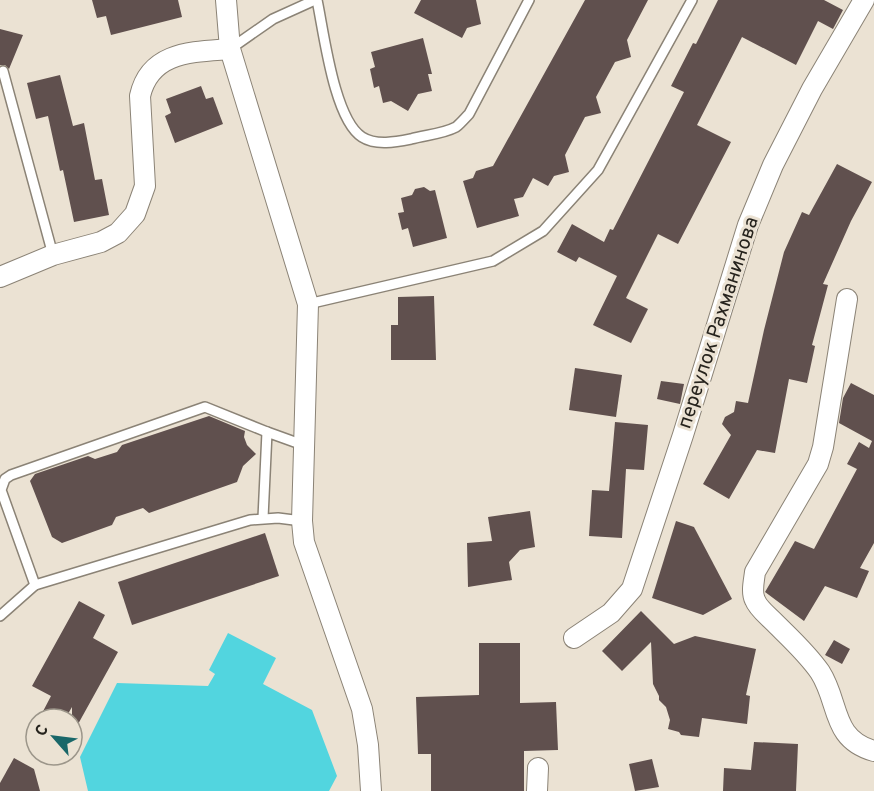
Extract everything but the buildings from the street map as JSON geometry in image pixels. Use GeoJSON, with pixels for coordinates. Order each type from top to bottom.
{"type":"FeatureCollection","features":[{"type":"Feature","properties":{"kind":"street"},"geometry":{"type":"LineString","coordinates":[[226,0],[230,49],[309,304],[303,445],[304,542],[362,709],[368,745],[371,791]]}},
{"type":"Feature","properties":{"kind":"street","name":"переулок Рахманинова"},"geometry":{"type":"LineString","coordinates":[[574,638],[611,613],[632,589],[683,435],[748,225],[774,165],[812,89],[864,0]]}},
{"type":"Feature","properties":{"kind":"street"},"geometry":{"type":"LineString","coordinates":[[0,277],[53,255],[100,242],[118,233],[135,214],[145,186],[140,96],[142,84],[148,74],[156,66],[187,52],[230,49]]}},
{"type":"Feature","properties":{"kind":"street"},"geometry":{"type":"LineString","coordinates":[[848,299],[823,447],[818,464],[755,572],[753,588],[754,599],[760,608],[801,649],[820,672],[830,692],[838,722],[850,740],[863,748],[874,751]]}},
{"type":"Feature","properties":{"kind":"street"},"geometry":{"type":"LineString","coordinates":[[537,791],[538,768]]}},
{"type":"Feature","properties":{"kind":"lane"},"geometry":{"type":"LineString","coordinates":[[230,49],[273,19],[316,0],[337,94],[343,112],[353,129],[363,138],[378,143],[402,141],[445,131],[456,126],[469,114],[529,0]]}},
{"type":"Feature","properties":{"kind":"lane"},"geometry":{"type":"LineString","coordinates":[[309,304],[493,261],[543,231],[598,170],[692,0]]}},
{"type":"Feature","properties":{"kind":"lane"},"geometry":{"type":"LineString","coordinates":[[3,71],[53,255]]}},
{"type":"Feature","properties":{"kind":"lane"},"geometry":{"type":"LineString","coordinates":[[35,585],[1,490],[5,479],[11,475],[205,407],[303,445]]}},
{"type":"Feature","properties":{"kind":"lane"},"geometry":{"type":"LineString","coordinates":[[263,518],[267,432]]}},
{"type":"Feature","properties":{"kind":"lane"},"geometry":{"type":"LineString","coordinates":[[0,616],[35,585],[263,518],[302,522]]}},
{"type":"Feature","properties":{"kind":"water"},"geometry":{"type":"Polygon","coordinates":[[[228,633],[276,658],[263,684],[312,710],[337,776],[329,791],[88,791],[82,767],[84,749],[117,683],[208,686],[215,674],[209,670],[228,633]]]}}]}
